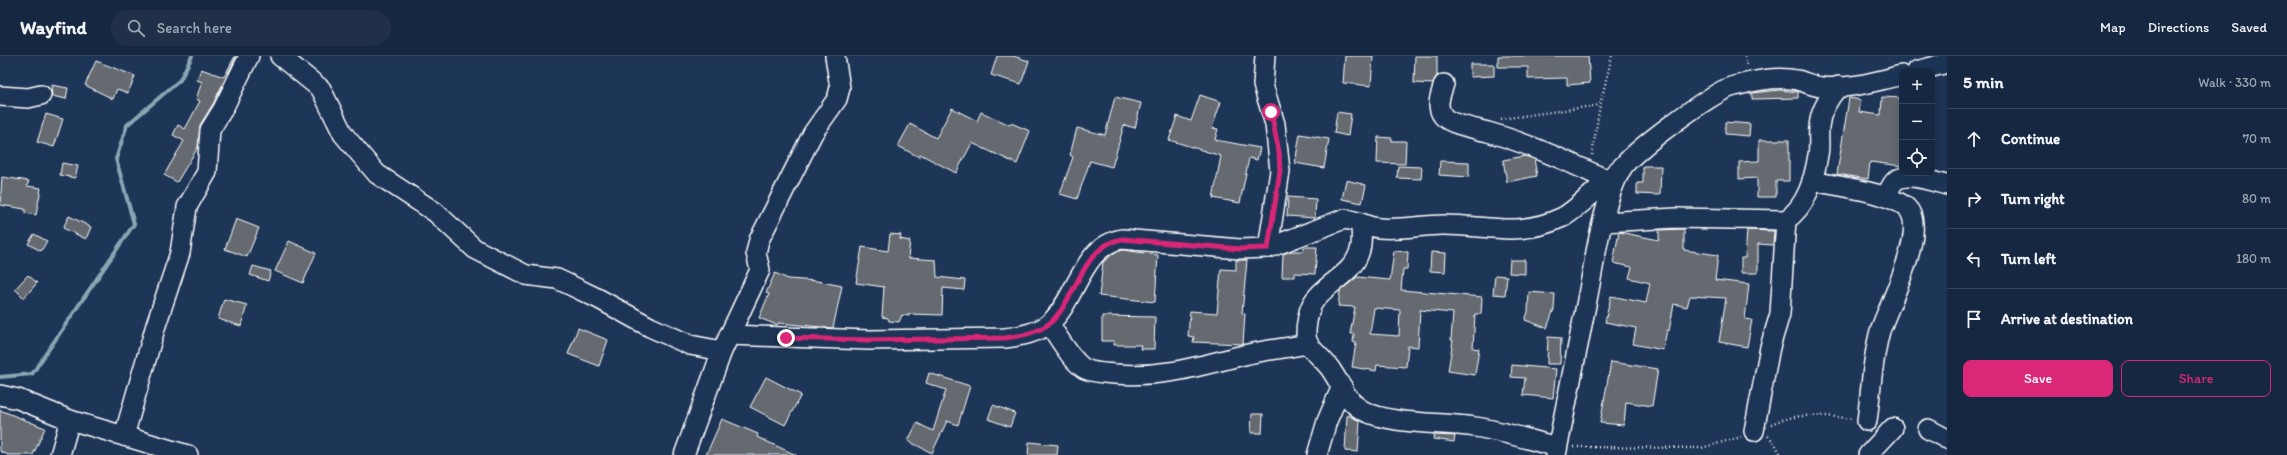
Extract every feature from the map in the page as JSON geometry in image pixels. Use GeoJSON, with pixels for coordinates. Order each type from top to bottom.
{"type":"FeatureCollection","features":[{"type":"Feature","properties":{"kind":"street"},"geometry":{"type":"LineString","coordinates":[[124,436],[156,325],[180,253],[187,207],[207,172],[210,130],[223,109],[249,56]]}},
{"type":"Feature","properties":{"kind":"street"},"geometry":{"type":"LineString","coordinates":[[280,56],[321,89],[343,134],[377,174],[435,212],[475,249],[526,275],[557,280],[570,285],[599,298],[650,328],[690,345],[725,343],[1005,338],[1034,331],[1049,324],[1096,252],[1114,240],[1122,239],[1240,249],[1268,248],[1338,220],[1352,220],[1377,228],[1394,229],[1450,225],[1481,228],[1529,229],[1564,216],[1598,176],[1623,166]]}},
{"type":"Feature","properties":{"kind":"street"},"geometry":{"type":"LineString","coordinates":[[684,455],[725,343],[760,270],[756,253],[759,240],[813,134],[837,99],[840,88],[835,56]]}},
{"type":"Feature","properties":{"kind":"street"},"geometry":{"type":"LineString","coordinates":[[1265,56],[1263,85],[1275,124],[1280,171],[1268,248]]}},
{"type":"Feature","properties":{"kind":"street"},"geometry":{"type":"LineString","coordinates":[[1917,68],[1921,56]]}},
{"type":"Feature","properties":{"kind":"street"},"geometry":{"type":"LineString","coordinates":[[1928,68],[1947,63]]}},
{"type":"Feature","properties":{"kind":"street"},"geometry":{"type":"LineString","coordinates":[[1361,223],[1361,245],[1358,257],[1347,270],[1317,298],[1310,310],[1306,331],[1307,344],[1310,350],[1328,366],[1351,402],[1362,410],[1382,417],[1476,427],[1557,451],[1603,222],[1617,178],[1623,166],[1638,150],[1715,93],[1730,87],[1762,79],[1784,78],[1821,87],[1839,86],[1875,82],[1899,76]]}},
{"type":"Feature","properties":{"kind":"street"},"geometry":{"type":"LineString","coordinates":[[1444,84],[1438,102],[1444,117],[1540,149],[1598,176]]}},
{"type":"Feature","properties":{"kind":"street"},"geometry":{"type":"LineString","coordinates":[[1603,222],[1676,218],[1786,220],[1794,215],[1802,206],[1812,182],[1818,154],[1820,123],[1827,102],[1839,86]]}},
{"type":"Feature","properties":{"kind":"street"},"geometry":{"type":"LineString","coordinates":[[0,96],[28,98],[41,95]]}},
{"type":"Feature","properties":{"kind":"street"},"geometry":{"type":"LineString","coordinates":[[1886,196],[1892,184],[1902,178],[1911,177],[1947,185]]}},
{"type":"Feature","properties":{"kind":"street"},"geometry":{"type":"LineString","coordinates":[[1812,182],[1886,196],[1898,201],[1912,214],[1914,223],[1907,260],[1898,291],[1880,330],[1867,421]]}},
{"type":"Feature","properties":{"kind":"street"},"geometry":{"type":"LineString","coordinates":[[1759,432],[1770,347],[1780,314],[1786,220]]}},
{"type":"Feature","properties":{"kind":"street"},"geometry":{"type":"LineString","coordinates":[[1049,324],[1077,362],[1086,369],[1097,372],[1126,375],[1157,375],[1246,354],[1307,344]]}},
{"type":"Feature","properties":{"kind":"street"},"geometry":{"type":"LineString","coordinates":[[1316,455],[1327,421],[1342,386]]}},
{"type":"Feature","properties":{"kind":"street"},"geometry":{"type":"LineString","coordinates":[[0,394],[18,399],[70,420],[188,455]]}},
{"type":"Feature","properties":{"kind":"street"},"geometry":{"type":"LineString","coordinates":[[60,455],[70,420]]}},
{"type":"Feature","properties":{"kind":"street"},"geometry":{"type":"LineString","coordinates":[[1868,455],[1893,428]]}},
{"type":"Feature","properties":{"kind":"street"},"geometry":{"type":"LineString","coordinates":[[1928,429],[1947,439]]}},
{"type":"Feature","properties":{"kind":"path"},"geometry":{"type":"LineString","coordinates":[[1598,176],[1600,105],[1612,56]]}},
{"type":"Feature","properties":{"kind":"path"},"geometry":{"type":"LineString","coordinates":[[1496,119],[1574,110],[1600,105]]}},
{"type":"Feature","properties":{"kind":"path"},"geometry":{"type":"LineString","coordinates":[[1759,432],[1774,442],[1781,455]]}},
{"type":"Feature","properties":{"kind":"building"},"geometry":{"type":"Polygon","coordinates":[[[235,56],[236,57],[213,104],[200,125],[198,147],[177,182],[164,175],[184,141],[173,135],[178,125],[185,129],[200,101],[196,99],[202,82],[197,80],[201,69],[224,77],[235,56]]]}},
{"type":"Feature","properties":{"kind":"building"},"geometry":{"type":"Polygon","coordinates":[[[997,56],[1013,56],[1029,61],[1021,84],[991,75],[997,56]]]}},
{"type":"Feature","properties":{"kind":"building"},"geometry":{"type":"Polygon","coordinates":[[[1345,56],[1373,56],[1371,86],[1343,83],[1345,56]]]}},
{"type":"Feature","properties":{"kind":"building"},"geometry":{"type":"Polygon","coordinates":[[[1415,56],[1437,56],[1437,76],[1433,84],[1414,83],[1415,56]]]}},
{"type":"Feature","properties":{"kind":"building"},"geometry":{"type":"Polygon","coordinates":[[[1498,56],[1588,56],[1590,83],[1567,85],[1567,78],[1528,79],[1528,67],[1498,67],[1498,56]]]}},
{"type":"Feature","properties":{"kind":"building"},"geometry":{"type":"Polygon","coordinates":[[[96,61],[135,76],[128,93],[117,89],[113,99],[85,85],[96,61]]]}},
{"type":"Feature","properties":{"kind":"building"},"geometry":{"type":"Polygon","coordinates":[[[1470,64],[1494,64],[1494,76],[1470,77],[1470,64]]]}},
{"type":"Feature","properties":{"kind":"building"},"geometry":{"type":"Polygon","coordinates":[[[51,85],[68,88],[66,99],[52,96],[51,85]]]}},
{"type":"Feature","properties":{"kind":"building"},"geometry":{"type":"Polygon","coordinates":[[[1780,90],[1798,92],[1798,98],[1752,99],[1752,93],[1780,90]]]}},
{"type":"Feature","properties":{"kind":"building"},"geometry":{"type":"Polygon","coordinates":[[[1200,95],[1221,102],[1212,128],[1218,129],[1215,140],[1260,148],[1257,160],[1249,158],[1240,203],[1213,198],[1221,156],[1169,140],[1177,116],[1191,121],[1200,95]]]}},
{"type":"Feature","properties":{"kind":"building"},"geometry":{"type":"Polygon","coordinates":[[[1115,97],[1141,103],[1135,128],[1124,125],[1112,167],[1090,161],[1077,199],[1060,194],[1073,157],[1070,155],[1077,128],[1105,135],[1115,97]]]}},
{"type":"Feature","properties":{"kind":"building"},"geometry":{"type":"Polygon","coordinates":[[[1882,97],[1899,98],[1899,166],[1870,162],[1868,179],[1837,174],[1849,98],[1861,100],[1859,112],[1881,115],[1882,97]]]}},
{"type":"Feature","properties":{"kind":"building"},"geometry":{"type":"Polygon","coordinates":[[[952,108],[977,121],[981,112],[1010,125],[1011,123],[1030,131],[1017,164],[972,143],[956,173],[920,154],[919,157],[898,146],[910,124],[936,138],[952,108]]]}},
{"type":"Feature","properties":{"kind":"building"},"geometry":{"type":"Polygon","coordinates":[[[1337,112],[1351,114],[1348,136],[1334,133],[1337,112]]]}},
{"type":"Feature","properties":{"kind":"building"},"geometry":{"type":"Polygon","coordinates":[[[46,114],[63,119],[54,147],[37,142],[46,114]]]}},
{"type":"Feature","properties":{"kind":"building"},"geometry":{"type":"Polygon","coordinates":[[[1725,122],[1750,124],[1749,136],[1725,134],[1725,122]]]}},
{"type":"Feature","properties":{"kind":"building"},"geometry":{"type":"Polygon","coordinates":[[[1300,134],[1329,139],[1324,168],[1295,163],[1300,134]]]}},
{"type":"Feature","properties":{"kind":"building"},"geometry":{"type":"Polygon","coordinates":[[[1378,137],[1392,138],[1392,141],[1406,141],[1405,164],[1377,163],[1378,137]]]}},
{"type":"Feature","properties":{"kind":"building"},"geometry":{"type":"Polygon","coordinates":[[[1759,140],[1789,140],[1789,181],[1776,181],[1776,197],[1757,197],[1757,178],[1739,179],[1739,162],[1759,161],[1759,140]]]}},
{"type":"Feature","properties":{"kind":"building"},"geometry":{"type":"Polygon","coordinates":[[[1525,156],[1534,159],[1537,176],[1507,182],[1503,160],[1525,156]]]}},
{"type":"Feature","properties":{"kind":"building"},"geometry":{"type":"Polygon","coordinates":[[[1440,161],[1469,162],[1469,177],[1439,175],[1440,161]]]}},
{"type":"Feature","properties":{"kind":"building"},"geometry":{"type":"Polygon","coordinates":[[[62,163],[78,166],[75,178],[60,175],[62,163]]]}},
{"type":"Feature","properties":{"kind":"building"},"geometry":{"type":"Polygon","coordinates":[[[1398,166],[1422,167],[1421,179],[1397,178],[1398,166]]]}},
{"type":"Feature","properties":{"kind":"building"},"geometry":{"type":"Polygon","coordinates":[[[1643,166],[1661,166],[1660,195],[1637,194],[1637,183],[1643,183],[1643,166]]]}},
{"type":"Feature","properties":{"kind":"building"},"geometry":{"type":"Polygon","coordinates":[[[2,177],[29,181],[27,186],[41,188],[36,215],[25,213],[25,209],[0,205],[2,177]]]}},
{"type":"Feature","properties":{"kind":"building"},"geometry":{"type":"Polygon","coordinates":[[[1346,180],[1366,185],[1362,203],[1342,199],[1346,180]]]}},
{"type":"Feature","properties":{"kind":"building"},"geometry":{"type":"Polygon","coordinates":[[[1288,197],[1316,199],[1315,218],[1287,216],[1288,197]]]}},
{"type":"Feature","properties":{"kind":"building"},"geometry":{"type":"Polygon","coordinates":[[[69,216],[91,227],[86,239],[63,228],[69,216]]]}},
{"type":"Feature","properties":{"kind":"building"},"geometry":{"type":"Polygon","coordinates":[[[236,219],[259,228],[247,257],[225,249],[236,219]]]}},
{"type":"Feature","properties":{"kind":"building"},"geometry":{"type":"Polygon","coordinates":[[[1684,229],[1684,250],[1718,255],[1715,280],[1749,284],[1745,319],[1752,320],[1747,347],[1719,342],[1726,298],[1690,296],[1687,307],[1674,304],[1669,331],[1667,330],[1663,350],[1633,344],[1636,328],[1605,322],[1611,296],[1646,303],[1650,283],[1629,278],[1632,267],[1613,263],[1619,232],[1659,240],[1659,230],[1684,229]]]}},
{"type":"Feature","properties":{"kind":"building"},"geometry":{"type":"Polygon","coordinates":[[[1747,230],[1774,231],[1773,245],[1758,244],[1758,273],[1741,273],[1741,258],[1745,258],[1747,230]]]}},
{"type":"Feature","properties":{"kind":"building"},"geometry":{"type":"Polygon","coordinates":[[[34,234],[47,241],[41,251],[28,244],[34,234]]]}},
{"type":"Feature","properties":{"kind":"building"},"geometry":{"type":"Polygon","coordinates":[[[890,234],[901,235],[900,239],[910,241],[908,258],[936,260],[937,277],[965,280],[964,290],[943,288],[942,315],[909,314],[909,316],[902,315],[899,322],[889,321],[888,318],[882,317],[884,287],[856,283],[862,247],[888,251],[890,234]]]}},
{"type":"Feature","properties":{"kind":"building"},"geometry":{"type":"Polygon","coordinates":[[[289,241],[316,253],[303,283],[275,271],[289,241]]]}},
{"type":"Feature","properties":{"kind":"building"},"geometry":{"type":"Polygon","coordinates":[[[1304,247],[1317,247],[1315,274],[1295,273],[1295,277],[1282,277],[1283,254],[1291,251],[1303,251],[1304,247]]]}},
{"type":"Feature","properties":{"kind":"building"},"geometry":{"type":"Polygon","coordinates":[[[1123,250],[1158,255],[1155,302],[1099,296],[1103,262],[1114,253],[1123,250]]]}},
{"type":"Feature","properties":{"kind":"building"},"geometry":{"type":"Polygon","coordinates":[[[1394,251],[1408,252],[1407,269],[1403,269],[1401,290],[1482,297],[1481,314],[1475,314],[1473,348],[1479,349],[1475,375],[1448,371],[1453,340],[1451,340],[1453,313],[1420,310],[1418,347],[1408,346],[1406,367],[1377,365],[1376,371],[1352,367],[1356,343],[1353,342],[1354,334],[1350,334],[1355,307],[1338,306],[1340,291],[1357,277],[1390,280],[1394,251]],[[1374,308],[1370,334],[1399,336],[1400,310],[1374,308]]]}},
{"type":"Feature","properties":{"kind":"building"},"geometry":{"type":"Polygon","coordinates":[[[1431,252],[1446,253],[1445,272],[1430,271],[1431,252]]]}},
{"type":"Feature","properties":{"kind":"building"},"geometry":{"type":"Polygon","coordinates":[[[1236,260],[1247,260],[1242,313],[1245,314],[1243,344],[1193,342],[1194,337],[1188,336],[1190,311],[1217,313],[1221,269],[1236,270],[1236,260]]]}},
{"type":"Feature","properties":{"kind":"building"},"geometry":{"type":"Polygon","coordinates":[[[1510,260],[1525,260],[1525,274],[1509,273],[1510,260]]]}},
{"type":"Feature","properties":{"kind":"building"},"geometry":{"type":"Polygon","coordinates":[[[253,266],[271,271],[268,281],[250,275],[253,266]]]}},
{"type":"Feature","properties":{"kind":"building"},"geometry":{"type":"Polygon","coordinates":[[[775,273],[788,279],[817,281],[842,286],[833,328],[778,323],[777,325],[759,318],[769,294],[766,293],[775,273]]]}},
{"type":"Feature","properties":{"kind":"building"},"geometry":{"type":"Polygon","coordinates":[[[28,275],[37,283],[24,298],[15,289],[28,275]]]}},
{"type":"Feature","properties":{"kind":"building"},"geometry":{"type":"Polygon","coordinates":[[[1495,275],[1507,276],[1505,295],[1493,294],[1495,275]]]}},
{"type":"Feature","properties":{"kind":"building"},"geometry":{"type":"Polygon","coordinates":[[[1529,292],[1555,294],[1554,309],[1547,328],[1525,320],[1528,312],[1529,292]]]}},
{"type":"Feature","properties":{"kind":"building"},"geometry":{"type":"Polygon","coordinates":[[[224,299],[247,305],[241,326],[218,319],[224,299]]]}},
{"type":"Feature","properties":{"kind":"building"},"geometry":{"type":"Polygon","coordinates":[[[1102,316],[1155,317],[1154,349],[1140,349],[1141,345],[1114,345],[1114,341],[1102,341],[1102,316]]]}},
{"type":"Feature","properties":{"kind":"building"},"geometry":{"type":"Polygon","coordinates":[[[578,328],[608,340],[599,366],[568,354],[578,328]]]}},
{"type":"Feature","properties":{"kind":"building"},"geometry":{"type":"Polygon","coordinates":[[[1548,337],[1561,338],[1560,364],[1547,364],[1548,337]]]}},
{"type":"Feature","properties":{"kind":"building"},"geometry":{"type":"Polygon","coordinates":[[[1611,362],[1658,369],[1652,406],[1626,402],[1624,425],[1600,423],[1611,362]]]}},
{"type":"Feature","properties":{"kind":"building"},"geometry":{"type":"Polygon","coordinates":[[[1512,365],[1556,369],[1553,398],[1523,395],[1525,378],[1511,377],[1512,365]]]}},
{"type":"Feature","properties":{"kind":"building"},"geometry":{"type":"Polygon","coordinates":[[[929,373],[970,386],[958,425],[947,421],[932,453],[908,441],[917,423],[933,431],[946,390],[926,383],[929,373]]]}},
{"type":"Feature","properties":{"kind":"building"},"geometry":{"type":"Polygon","coordinates":[[[766,377],[801,395],[785,425],[750,407],[766,377]]]}},
{"type":"Feature","properties":{"kind":"building"},"geometry":{"type":"Polygon","coordinates":[[[993,405],[1015,413],[1010,427],[988,419],[993,405]]]}},
{"type":"Feature","properties":{"kind":"building"},"geometry":{"type":"Polygon","coordinates":[[[0,410],[45,428],[33,455],[8,455],[0,451],[0,410]]]}},
{"type":"Feature","properties":{"kind":"building"},"geometry":{"type":"Polygon","coordinates":[[[1252,414],[1263,414],[1262,433],[1251,433],[1252,414]]]}},
{"type":"Feature","properties":{"kind":"building"},"geometry":{"type":"Polygon","coordinates":[[[1347,415],[1360,421],[1358,452],[1345,451],[1347,415]]]}},
{"type":"Feature","properties":{"kind":"building"},"geometry":{"type":"Polygon","coordinates":[[[722,419],[758,434],[757,437],[796,455],[706,455],[722,419]]]}},
{"type":"Feature","properties":{"kind":"building"},"geometry":{"type":"Polygon","coordinates":[[[1434,435],[1455,436],[1454,442],[1433,439],[1434,435]]]}},
{"type":"Feature","properties":{"kind":"building"},"geometry":{"type":"Polygon","coordinates":[[[1029,442],[1058,445],[1057,455],[1028,455],[1029,442]]]}},
{"type":"Feature","properties":{"kind":"waterway"},"geometry":{"type":"LineString","coordinates":[[0,377],[32,374],[134,224],[116,159],[127,125],[180,80],[192,56]]}},
{"type":"Feature","properties":{"kind":"route"},"geometry":{"type":"LineString","coordinates":[[786,338],[869,340],[1005,338],[1034,331],[1051,322],[1096,252],[1101,247],[1114,240],[1122,239],[1240,249],[1268,248],[1280,171],[1275,124],[1271,112]]}}]}
